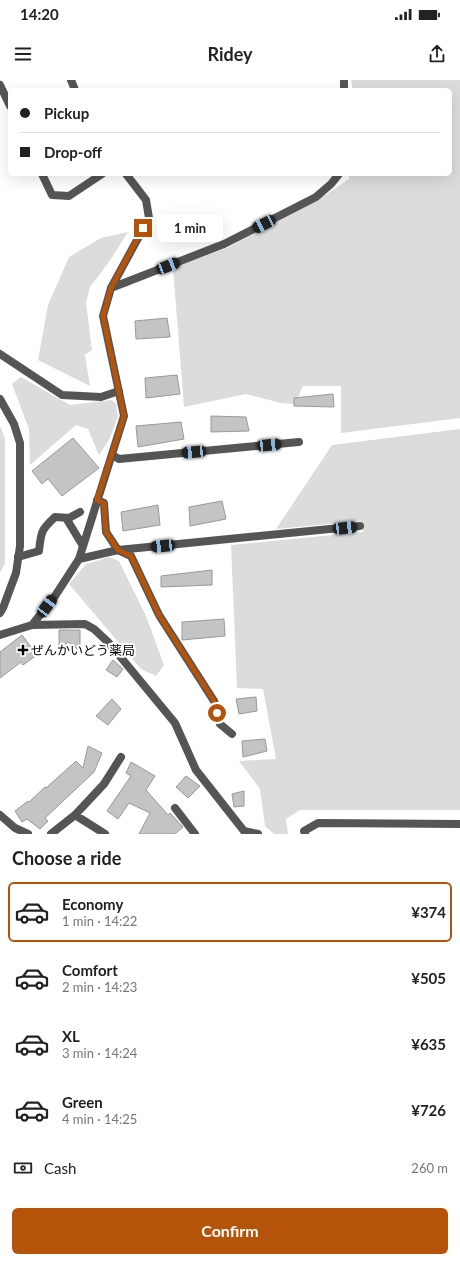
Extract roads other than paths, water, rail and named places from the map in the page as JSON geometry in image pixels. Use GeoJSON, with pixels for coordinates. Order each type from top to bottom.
{"type":"FeatureCollection","features":[{"type":"Feature","properties":{"kind":"street"},"geometry":{"type":"LineString","coordinates":[[0,85],[8,102]]}},
{"type":"Feature","properties":{"kind":"street"},"geometry":{"type":"LineString","coordinates":[[43,176],[52,196],[68,196],[99,176]]}},
{"type":"Feature","properties":{"kind":"street"},"geometry":{"type":"LineString","coordinates":[[32,625],[54,596],[78,559],[124,416],[103,316],[111,288],[149,218],[146,200],[128,176]]}},
{"type":"Feature","properties":{"kind":"street"},"geometry":{"type":"LineString","coordinates":[[111,288],[224,244],[316,197],[331,184],[337,176]]}},
{"type":"Feature","properties":{"kind":"street"},"geometry":{"type":"LineString","coordinates":[[0,354],[62,395],[101,397],[119,391]]}},
{"type":"Feature","properties":{"kind":"street"},"geometry":{"type":"LineString","coordinates":[[0,398],[14,424],[20,443],[20,546],[16,573],[0,613]]}},
{"type":"Feature","properties":{"kind":"street"},"geometry":{"type":"LineString","coordinates":[[112,456],[119,459],[298,442]]}},
{"type":"Feature","properties":{"kind":"street"},"geometry":{"type":"LineString","coordinates":[[97,500],[104,503],[106,532],[118,550],[131,556],[159,615],[214,701],[220,724],[232,734]]}},
{"type":"Feature","properties":{"kind":"street"},"geometry":{"type":"LineString","coordinates":[[18,557],[39,550],[42,532],[46,525],[55,517],[69,518],[80,512]]}},
{"type":"Feature","properties":{"kind":"street"},"geometry":{"type":"LineString","coordinates":[[66,518],[83,546]]}},
{"type":"Feature","properties":{"kind":"street"},"geometry":{"type":"LineString","coordinates":[[78,559],[118,550],[360,526]]}},
{"type":"Feature","properties":{"kind":"street"},"geometry":{"type":"LineString","coordinates":[[0,635],[32,625],[85,624],[94,629],[108,643],[175,723],[196,770],[244,833],[258,834]]}},
{"type":"Feature","properties":{"kind":"street"},"geometry":{"type":"LineString","coordinates":[[51,834],[76,815],[104,784],[121,757]]}},
{"type":"Feature","properties":{"kind":"street"},"geometry":{"type":"LineString","coordinates":[[175,808],[195,834]]}},
{"type":"Feature","properties":{"kind":"street"},"geometry":{"type":"LineString","coordinates":[[76,815],[105,834]]}},
{"type":"Feature","properties":{"kind":"street"},"geometry":{"type":"LineString","coordinates":[[0,816],[15,828],[28,834]]}},
{"type":"Feature","properties":{"kind":"street"},"geometry":{"type":"LineString","coordinates":[[305,834],[304,831],[318,824],[460,824]]}},
{"type":"Feature","properties":{"kind":"place","name":"ぜんかいどう薬局"},"geometry":{"type":"Point","coordinates":[23,650]}}]}
